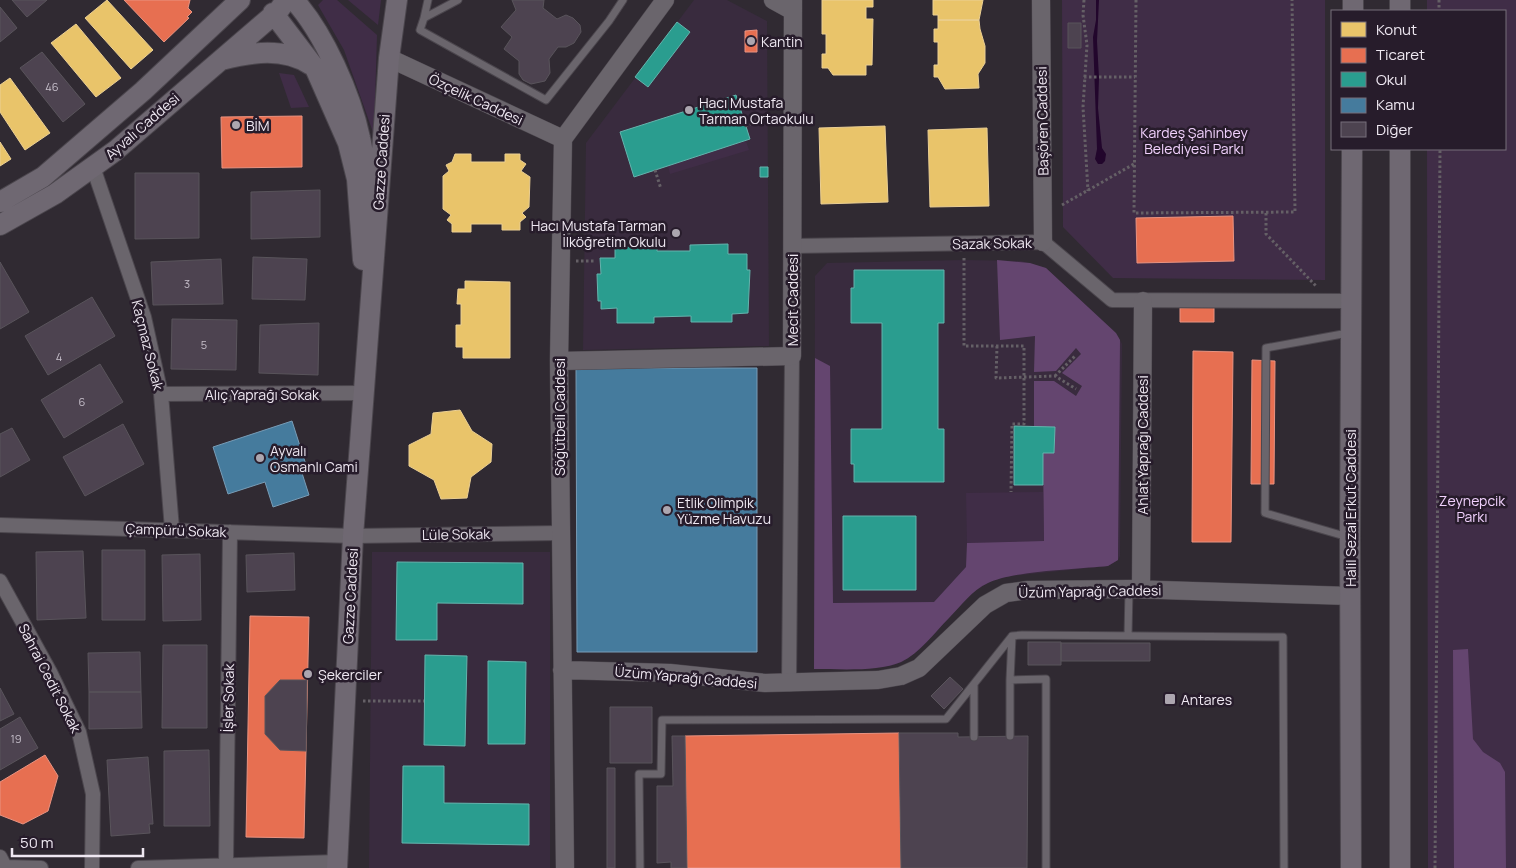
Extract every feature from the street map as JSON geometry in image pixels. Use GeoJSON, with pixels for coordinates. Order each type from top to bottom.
{"type":"FeatureCollection","features":[{"type":"Feature","properties":{"kind":"main road","name":"Ayvalı Caddesi"},"geometry":{"type":"LineString","coordinates":[[0,202],[43,177],[143,91],[240,0]]}},
{"type":"Feature","properties":{"kind":"main road"},"geometry":{"type":"LineString","coordinates":[[248,0],[255,10],[267,14],[280,7]]}},
{"type":"Feature","properties":{"kind":"main road","name":"Gazze Caddesi"},"geometry":{"type":"LineString","coordinates":[[294,0],[304,10],[328,52],[345,91],[360,137],[366,169],[369,218],[368,324]]}},
{"type":"Feature","properties":{"kind":"main road","name":"Gazze Caddesi"},"geometry":{"type":"LineString","coordinates":[[337,865],[353,536],[389,58],[397,0]]}},
{"type":"Feature","properties":{"kind":"main road","name":"Ayvalı Caddesi"},"geometry":{"type":"LineString","coordinates":[[0,225],[55,194],[93,167],[280,7]]}},
{"type":"Feature","properties":{"kind":"main road","name":"Gazze Caddesi"},"geometry":{"type":"LineString","coordinates":[[280,7],[315,68],[348,144],[357,178],[368,324]]}},
{"type":"Feature","properties":{"kind":"main road"},"geometry":{"type":"LineString","coordinates":[[217,61],[236,56],[280,53],[291,54],[315,68]]}},
{"type":"Feature","properties":{"kind":"main road","name":"Halil Sezai Erkut Caddesi"},"geometry":{"type":"LineString","coordinates":[[1351,868],[1351,333],[1342,302],[1352,150]]}},
{"type":"Feature","properties":{"kind":"main road"},"geometry":{"type":"LineString","coordinates":[[1400,150],[1400,868]]}},
{"type":"Feature","properties":{"kind":"street"},"geometry":{"type":"LineString","coordinates":[[563,139],[665,0]]}},
{"type":"Feature","properties":{"kind":"street","name":"Mecit Caddesi"},"geometry":{"type":"LineString","coordinates":[[559,361],[792,356],[793,6],[773,0]]}},
{"type":"Feature","properties":{"kind":"street","name":"Başören Caddesi"},"geometry":{"type":"LineString","coordinates":[[1041,0],[1044,242]]}},
{"type":"Feature","properties":{"kind":"street","name":"Özçelik Caddesi"},"geometry":{"type":"LineString","coordinates":[[389,58],[563,139]]}},
{"type":"Feature","properties":{"kind":"street","name":"Söğütbeli Caddesi"},"geometry":{"type":"LineString","coordinates":[[563,139],[559,361],[559,533],[565,868]]}},
{"type":"Feature","properties":{"kind":"street","name":"Kaçmaz Sokak"},"geometry":{"type":"LineString","coordinates":[[93,167],[144,317],[161,394],[172,529]]}},
{"type":"Feature","properties":{"kind":"street","name":"Sazak Sokak"},"geometry":{"type":"LineString","coordinates":[[792,246],[1044,242],[1112,300],[1342,302]]}},
{"type":"Feature","properties":{"kind":"street","name":"Ahlat Yaprağı Caddesi"},"geometry":{"type":"LineString","coordinates":[[1135,589],[1143,301]]}},
{"type":"Feature","properties":{"kind":"street"},"geometry":{"type":"LineString","coordinates":[[789,684],[792,356]]}},
{"type":"Feature","properties":{"kind":"street","name":"Alıç Yaprağı Sokak"},"geometry":{"type":"LineString","coordinates":[[161,394],[364,393]]}},
{"type":"Feature","properties":{"kind":"street","name":"Çampürü Sokak"},"geometry":{"type":"LineString","coordinates":[[0,525],[353,536]]}},
{"type":"Feature","properties":{"kind":"street","name":"İşler Sokak"},"geometry":{"type":"LineString","coordinates":[[226,864],[230,532]]}},
{"type":"Feature","properties":{"kind":"street","name":"Lüle Sokak"},"geometry":{"type":"LineString","coordinates":[[353,536],[559,533]]}},
{"type":"Feature","properties":{"kind":"street","name":"Sahrai Cedit Sokak"},"geometry":{"type":"LineString","coordinates":[[0,581],[50,672],[79,732],[93,794],[92,868]]}},
{"type":"Feature","properties":{"kind":"street","name":"Üzüm Yaprağı Caddesi"},"geometry":{"type":"LineString","coordinates":[[562,670],[670,673],[789,684],[878,680],[909,673],[929,660],[985,605],[1006,593],[1028,590],[1135,589],[1350,596]]}},
{"type":"Feature","properties":{"kind":"street"},"geometry":{"type":"LineString","coordinates":[[3,864],[41,868]]}},
{"type":"Feature","properties":{"kind":"street"},"geometry":{"type":"LineString","coordinates":[[138,868],[226,864],[337,865]]}},
{"type":"Feature","properties":{"kind":"lane"},"geometry":{"type":"LineString","coordinates":[[428,0],[420,30],[546,100],[609,22],[623,0]]}},
{"type":"Feature","properties":{"kind":"lane"},"geometry":{"type":"LineString","coordinates":[[424,18],[458,0]]}},
{"type":"Feature","properties":{"kind":"lane"},"geometry":{"type":"LineString","coordinates":[[1350,538],[1265,513],[1266,348],[1351,333]]}},
{"type":"Feature","properties":{"kind":"lane"},"geometry":{"type":"LineString","coordinates":[[1128,636],[1135,589]]}},
{"type":"Feature","properties":{"kind":"lane"},"geometry":{"type":"LineString","coordinates":[[1012,636],[1282,637],[1284,868]]}},
{"type":"Feature","properties":{"kind":"lane"},"geometry":{"type":"LineString","coordinates":[[1010,736],[1012,636]]}},
{"type":"Feature","properties":{"kind":"lane"},"geometry":{"type":"LineString","coordinates":[[640,868],[639,774],[662,774],[662,720],[946,719],[1012,636]]}},
{"type":"Feature","properties":{"kind":"lane"},"geometry":{"type":"LineString","coordinates":[[1010,680],[1046,679],[1046,868]]}},
{"type":"Feature","properties":{"kind":"lane"},"geometry":{"type":"LineString","coordinates":[[974,684],[974,737]]}},
{"type":"Feature","properties":{"kind":"path"},"geometry":{"type":"LineString","coordinates":[[1084,0],[1083,15],[1087,45],[1084,77],[1084,148],[1088,191]]}},
{"type":"Feature","properties":{"kind":"path"},"geometry":{"type":"LineString","coordinates":[[1136,0],[1134,213],[1295,212],[1292,0]]}},
{"type":"Feature","properties":{"kind":"path"},"geometry":{"type":"LineString","coordinates":[[1084,77],[1135,77]]}},
{"type":"Feature","properties":{"kind":"path"},"geometry":{"type":"LineString","coordinates":[[746,126],[759,120]]}},
{"type":"Feature","properties":{"kind":"path"},"geometry":{"type":"LineString","coordinates":[[1436,868],[1440,150]]}},
{"type":"Feature","properties":{"kind":"path"},"geometry":{"type":"LineString","coordinates":[[1062,205],[1134,164]]}},
{"type":"Feature","properties":{"kind":"path"},"geometry":{"type":"LineString","coordinates":[[655,170],[661,189]]}},
{"type":"Feature","properties":{"kind":"path"},"geometry":{"type":"LineString","coordinates":[[1266,212],[1266,234],[1342,302]]}},
{"type":"Feature","properties":{"kind":"path"},"geometry":{"type":"LineString","coordinates":[[963,244],[964,346],[1024,346],[1024,424],[1012,424],[1011,492]]}},
{"type":"Feature","properties":{"kind":"path"},"geometry":{"type":"LineString","coordinates":[[997,346],[996,378],[1055,376],[1076,389]]}},
{"type":"Feature","properties":{"kind":"path"},"geometry":{"type":"LineString","coordinates":[[1055,376],[1075,356]]}},
{"type":"Feature","properties":{"kind":"path"},"geometry":{"type":"LineString","coordinates":[[345,701],[424,701]]}},
{"type":"Feature","properties":{"kind":"shaded area"},"geometry":{"type":"Polygon","coordinates":[[[694,0],[727,0],[767,21],[769,346],[583,350],[586,143],[694,0]]]}},
{"type":"Feature","properties":{"kind":"shaded area"},"geometry":{"type":"Polygon","coordinates":[[[1096,0],[1099,0],[1097,41],[1098,108],[1102,148],[1106,154],[1105,161],[1102,164],[1098,164],[1095,159],[1097,149],[1093,37],[1096,20],[1096,0]]]}},
{"type":"Feature","properties":{"kind":"shaded area"},"geometry":{"type":"Polygon","coordinates":[[[964,260],[1021,261],[1046,268],[1118,336],[1122,344],[1120,556],[1118,560],[1108,566],[1010,576],[989,582],[972,593],[919,650],[902,662],[890,666],[868,668],[814,669],[815,276],[827,263],[964,260]]]}},
{"type":"Feature","properties":{"kind":"shaded area"},"geometry":{"type":"Polygon","coordinates":[[[997,260],[1030,263],[1046,268],[1116,333],[1120,340],[1118,560],[1108,566],[1029,573],[988,583],[972,594],[921,648],[901,662],[870,669],[814,669],[815,358],[830,366],[833,603],[934,602],[966,567],[967,543],[1044,541],[1043,453],[1054,453],[1055,427],[1034,427],[1034,381],[1054,381],[1076,396],[1082,386],[1062,373],[1081,354],[1076,348],[1056,371],[1034,372],[1035,336],[1000,340],[997,260]]]}},
{"type":"Feature","properties":{"kind":"shaded area"},"geometry":{"type":"Polygon","coordinates":[[[372,552],[550,552],[550,868],[369,868],[372,552]]]}},
{"type":"Feature","properties":{"kind":"shaded area"},"geometry":{"type":"Polygon","coordinates":[[[1468,649],[1473,739],[1483,752],[1500,763],[1505,772],[1506,868],[1454,868],[1453,650],[1468,649]]]}},
{"type":"Feature","properties":{"kind":"green space"},"geometry":{"type":"Polygon","coordinates":[[[323,0],[337,0],[377,35],[374,135],[344,50],[318,5],[323,0]]]}},
{"type":"Feature","properties":{"kind":"green space"},"geometry":{"type":"Polygon","coordinates":[[[348,0],[381,0],[378,25],[348,0]]]}},
{"type":"Feature","properties":{"kind":"green space","name":"Kardeş Şahinbey Belediyesi Parkı"},"geometry":{"type":"Polygon","coordinates":[[[1062,0],[1325,0],[1325,280],[1113,278],[1063,227],[1062,0]]]}},
{"type":"Feature","properties":{"kind":"green space","name":"Zeynepcik Parkı"},"geometry":{"type":"Polygon","coordinates":[[[1427,0],[1516,0],[1516,868],[1428,868],[1427,150],[1506,150],[1506,10],[1427,10],[1427,0]]]}},
{"type":"Feature","properties":{"kind":"green space"},"geometry":{"type":"Polygon","coordinates":[[[279,73],[294,75],[309,107],[291,108],[279,73]]]}},
{"type":"Feature","properties":{"kind":"green space"},"geometry":{"type":"Polygon","coordinates":[[[746,141],[749,150],[670,174],[668,166],[746,141]]]}},
{"type":"Feature","properties":{"kind":"green space"},"geometry":{"type":"Polygon","coordinates":[[[1043,492],[1044,541],[967,543],[966,493],[1043,492]]]}},
{"type":"Feature","properties":{"kind":"building: Konut"},"geometry":{"type":"Polygon","coordinates":[[[107,0],[153,50],[131,69],[85,18],[107,0]]]}},
{"type":"Feature","properties":{"kind":"building: Konut"},"geometry":{"type":"Polygon","coordinates":[[[822,0],[873,0],[873,7],[866,7],[866,19],[873,19],[872,65],[866,65],[866,75],[833,75],[828,68],[822,68],[822,54],[826,54],[826,34],[822,34],[822,0]]]}},
{"type":"Feature","properties":{"kind":"building: Konut"},"geometry":{"type":"Polygon","coordinates":[[[933,0],[983,0],[979,20],[938,20],[938,15],[933,15],[933,0]]]}},
{"type":"Feature","properties":{"kind":"building: Konut"},"geometry":{"type":"Polygon","coordinates":[[[938,20],[979,20],[985,46],[985,63],[978,74],[979,88],[945,89],[938,77],[934,77],[934,65],[938,65],[938,42],[934,42],[934,29],[938,29],[938,20]]]}},
{"type":"Feature","properties":{"kind":"building: Konut"},"geometry":{"type":"Polygon","coordinates":[[[76,24],[121,78],[96,97],[51,43],[76,24]]]}},
{"type":"Feature","properties":{"kind":"building: Konut"},"geometry":{"type":"Polygon","coordinates":[[[10,78],[50,133],[25,150],[0,112],[0,85],[10,78]]]}},
{"type":"Feature","properties":{"kind":"building: Konut"},"geometry":{"type":"Polygon","coordinates":[[[885,126],[888,202],[821,204],[819,128],[885,126]]]}},
{"type":"Feature","properties":{"kind":"building: Konut"},"geometry":{"type":"Polygon","coordinates":[[[987,128],[989,206],[930,207],[928,130],[987,128]]]}},
{"type":"Feature","properties":{"kind":"building: Konut"},"geometry":{"type":"Polygon","coordinates":[[[0,142],[11,159],[0,166],[0,142]]]}},
{"type":"Feature","properties":{"kind":"building: Konut"},"geometry":{"type":"Polygon","coordinates":[[[455,154],[471,154],[471,162],[505,162],[505,154],[520,154],[520,160],[526,164],[521,171],[530,177],[529,207],[522,213],[526,217],[520,222],[520,230],[502,230],[502,224],[471,224],[471,232],[452,232],[452,224],[447,220],[451,215],[443,209],[443,176],[449,171],[446,165],[452,162],[455,154]]]}},
{"type":"Feature","properties":{"kind":"building: Konut"},"geometry":{"type":"Polygon","coordinates":[[[465,281],[510,282],[510,358],[463,358],[463,347],[456,347],[456,325],[461,325],[461,304],[457,304],[458,289],[465,289],[465,281]]]}},
{"type":"Feature","properties":{"kind":"building: Konut"},"geometry":{"type":"Polygon","coordinates":[[[460,410],[472,431],[492,444],[491,462],[471,477],[467,498],[441,499],[434,480],[409,466],[409,445],[431,434],[433,413],[460,410]]]}},
{"type":"Feature","properties":{"kind":"building: Ticaret"},"geometry":{"type":"Polygon","coordinates":[[[124,0],[190,0],[188,8],[192,12],[187,17],[189,18],[164,42],[124,0]]]}},
{"type":"Feature","properties":{"kind":"building: Ticaret","name":"Kantin"},"geometry":{"type":"Polygon","coordinates":[[[757,30],[757,52],[745,52],[745,31],[757,30]]]}},
{"type":"Feature","properties":{"kind":"building: Ticaret"},"geometry":{"type":"Polygon","coordinates":[[[302,116],[302,167],[222,168],[221,117],[302,116]]]}},
{"type":"Feature","properties":{"kind":"building: Ticaret"},"geometry":{"type":"Polygon","coordinates":[[[1233,216],[1234,261],[1137,263],[1136,218],[1233,216]]]}},
{"type":"Feature","properties":{"kind":"building: Ticaret"},"geometry":{"type":"Polygon","coordinates":[[[1214,307],[1214,322],[1180,322],[1180,308],[1214,307]]]}},
{"type":"Feature","properties":{"kind":"building: Ticaret"},"geometry":{"type":"Polygon","coordinates":[[[1193,351],[1233,352],[1231,542],[1192,542],[1193,351]]]}},
{"type":"Feature","properties":{"kind":"building: Ticaret"},"geometry":{"type":"Polygon","coordinates":[[[1252,360],[1275,361],[1274,484],[1251,484],[1252,360]]]}},
{"type":"Feature","properties":{"kind":"building: Ticaret"},"geometry":{"type":"Polygon","coordinates":[[[250,616],[309,617],[304,838],[246,837],[250,616]]]}},
{"type":"Feature","properties":{"kind":"building: Ticaret"},"geometry":{"type":"Polygon","coordinates":[[[899,733],[901,868],[687,868],[685,736],[899,733]]]}},
{"type":"Feature","properties":{"kind":"building: Ticaret"},"geometry":{"type":"Polygon","coordinates":[[[45,755],[58,776],[48,811],[23,824],[0,815],[0,782],[45,755]]]}},
{"type":"Feature","properties":{"kind":"building: Okul"},"geometry":{"type":"Polygon","coordinates":[[[677,22],[690,32],[648,87],[635,77],[677,22]]]}},
{"type":"Feature","properties":{"kind":"building: Okul"},"geometry":{"type":"Polygon","coordinates":[[[736,95],[750,139],[634,177],[620,132],[736,95]]]}},
{"type":"Feature","properties":{"kind":"building: Okul"},"geometry":{"type":"Polygon","coordinates":[[[760,167],[768,167],[768,177],[760,177],[760,167]]]}},
{"type":"Feature","properties":{"kind":"building: Okul"},"geometry":{"type":"Polygon","coordinates":[[[728,244],[728,254],[747,254],[747,270],[750,270],[748,313],[732,314],[732,322],[691,322],[691,316],[654,317],[654,323],[617,323],[617,308],[601,309],[601,301],[598,301],[597,274],[601,274],[600,258],[615,258],[615,247],[657,247],[657,251],[690,251],[690,245],[728,244]]]}},
{"type":"Feature","properties":{"kind":"building: Okul"},"geometry":{"type":"Polygon","coordinates":[[[854,270],[944,270],[944,323],[938,323],[938,429],[944,429],[944,482],[854,482],[854,464],[851,464],[851,429],[882,429],[882,323],[851,323],[851,288],[854,288],[854,270]]]}},
{"type":"Feature","properties":{"kind":"building: Okul"},"geometry":{"type":"Polygon","coordinates":[[[1014,426],[1055,427],[1054,453],[1043,453],[1043,485],[1014,485],[1014,426]]]}},
{"type":"Feature","properties":{"kind":"building: Okul"},"geometry":{"type":"Polygon","coordinates":[[[843,516],[916,516],[916,590],[843,590],[843,516]]]}},
{"type":"Feature","properties":{"kind":"building: Okul"},"geometry":{"type":"Polygon","coordinates":[[[397,562],[523,563],[523,604],[437,603],[437,640],[396,640],[397,562]]]}},
{"type":"Feature","properties":{"kind":"building: Okul"},"geometry":{"type":"Polygon","coordinates":[[[425,655],[467,656],[465,746],[424,745],[425,655]]]}},
{"type":"Feature","properties":{"kind":"building: Okul"},"geometry":{"type":"Polygon","coordinates":[[[488,661],[526,662],[525,744],[488,744],[488,661]]]}},
{"type":"Feature","properties":{"kind":"building: Okul"},"geometry":{"type":"Polygon","coordinates":[[[403,766],[444,766],[444,803],[529,804],[529,845],[402,843],[403,766]]]}},
{"type":"Feature","properties":{"kind":"building: Kamu","name":"Etlik Olimpik Yüzme Havuzu"},"geometry":{"type":"Polygon","coordinates":[[[576,368],[757,368],[757,652],[577,652],[576,368]]]}},
{"type":"Feature","properties":{"kind":"building: Kamu","name":"Ayvalı Osmanlı Cami"},"geometry":{"type":"Polygon","coordinates":[[[292,421],[307,468],[301,470],[309,495],[273,507],[265,482],[228,494],[213,447],[292,421]]]}},
{"type":"Feature","properties":{"kind":"building: Diğer"},"geometry":{"type":"Polygon","coordinates":[[[12,0],[47,0],[27,17],[12,0]]]}},
{"type":"Feature","properties":{"kind":"building: Diğer"},"geometry":{"type":"Polygon","coordinates":[[[512,0],[544,0],[543,8],[557,19],[566,15],[573,18],[580,25],[581,32],[574,43],[566,47],[558,47],[549,59],[550,73],[545,81],[531,84],[523,80],[519,74],[519,61],[504,49],[512,37],[501,27],[516,10],[512,0]]]}},
{"type":"Feature","properties":{"kind":"building: Diğer"},"geometry":{"type":"Polygon","coordinates":[[[0,7],[17,28],[0,42],[0,7]]]}},
{"type":"Feature","properties":{"kind":"building: Diğer"},"geometry":{"type":"Polygon","coordinates":[[[1068,23],[1081,23],[1081,48],[1068,48],[1068,23]]]}},
{"type":"Feature","properties":{"kind":"building: Diğer"},"geometry":{"type":"Polygon","coordinates":[[[42,52],[85,104],[63,122],[20,68],[42,52]]]}},
{"type":"Feature","properties":{"kind":"building: Diğer"},"geometry":{"type":"Polygon","coordinates":[[[135,173],[199,173],[199,238],[135,239],[135,173]]]}},
{"type":"Feature","properties":{"kind":"building: Diğer"},"geometry":{"type":"Polygon","coordinates":[[[320,190],[320,237],[251,239],[251,192],[320,190]]]}},
{"type":"Feature","properties":{"kind":"building: Diğer"},"geometry":{"type":"Polygon","coordinates":[[[253,257],[307,259],[305,300],[252,299],[253,257]]]}},
{"type":"Feature","properties":{"kind":"building: Diğer"},"geometry":{"type":"Polygon","coordinates":[[[221,259],[223,304],[153,305],[151,262],[221,259]]]}},
{"type":"Feature","properties":{"kind":"building: Diğer"},"geometry":{"type":"Polygon","coordinates":[[[0,262],[29,312],[0,329],[0,262]]]}},
{"type":"Feature","properties":{"kind":"building: Diğer"},"geometry":{"type":"Polygon","coordinates":[[[92,297],[115,336],[48,375],[25,336],[92,297]]]}},
{"type":"Feature","properties":{"kind":"building: Diğer"},"geometry":{"type":"Polygon","coordinates":[[[172,319],[237,320],[236,370],[171,369],[172,319]]]}},
{"type":"Feature","properties":{"kind":"building: Diğer"},"geometry":{"type":"Polygon","coordinates":[[[319,323],[318,375],[259,373],[260,325],[319,323]]]}},
{"type":"Feature","properties":{"kind":"building: Diğer"},"geometry":{"type":"Polygon","coordinates":[[[100,364],[123,402],[64,438],[41,400],[100,364]]]}},
{"type":"Feature","properties":{"kind":"building: Diğer"},"geometry":{"type":"Polygon","coordinates":[[[123,424],[144,464],[85,496],[63,457],[123,424]]]}},
{"type":"Feature","properties":{"kind":"building: Diğer"},"geometry":{"type":"Polygon","coordinates":[[[12,428],[30,460],[0,477],[0,434],[12,428]]]}},
{"type":"Feature","properties":{"kind":"building: Diğer"},"geometry":{"type":"Polygon","coordinates":[[[102,550],[145,550],[145,620],[102,620],[102,550]]]}},
{"type":"Feature","properties":{"kind":"building: Diğer"},"geometry":{"type":"Polygon","coordinates":[[[83,551],[86,618],[37,620],[36,552],[83,551]]]}},
{"type":"Feature","properties":{"kind":"building: Diğer"},"geometry":{"type":"Polygon","coordinates":[[[294,553],[295,590],[247,592],[246,555],[294,553]]]}},
{"type":"Feature","properties":{"kind":"building: Diğer"},"geometry":{"type":"Polygon","coordinates":[[[200,554],[201,620],[163,621],[162,555],[200,554]]]}},
{"type":"Feature","properties":{"kind":"building: Diğer"},"geometry":{"type":"Polygon","coordinates":[[[1028,642],[1061,642],[1061,665],[1028,665],[1028,642]]]}},
{"type":"Feature","properties":{"kind":"building: Diğer"},"geometry":{"type":"Polygon","coordinates":[[[1061,643],[1150,643],[1150,661],[1061,661],[1061,643]]]}},
{"type":"Feature","properties":{"kind":"building: Diğer"},"geometry":{"type":"Polygon","coordinates":[[[163,645],[207,645],[207,728],[162,728],[163,645]]]}},
{"type":"Feature","properties":{"kind":"building: Diğer"},"geometry":{"type":"Polygon","coordinates":[[[140,652],[141,692],[89,692],[88,653],[140,652]]]}},
{"type":"Feature","properties":{"kind":"building: Diğer"},"geometry":{"type":"Polygon","coordinates":[[[950,677],[963,689],[944,709],[931,696],[950,677]]]}},
{"type":"Feature","properties":{"kind":"building: Diğer"},"geometry":{"type":"Polygon","coordinates":[[[280,680],[307,680],[306,751],[280,750],[265,734],[265,696],[280,680]]]}},
{"type":"Feature","properties":{"kind":"building: Diğer"},"geometry":{"type":"Polygon","coordinates":[[[0,688],[14,714],[0,721],[0,688]]]}},
{"type":"Feature","properties":{"kind":"building: Diğer"},"geometry":{"type":"Polygon","coordinates":[[[89,692],[141,692],[142,728],[89,729],[89,692]]]}},
{"type":"Feature","properties":{"kind":"building: Diğer"},"geometry":{"type":"Polygon","coordinates":[[[610,707],[652,707],[652,763],[610,763],[610,707]]]}},
{"type":"Feature","properties":{"kind":"building: Diğer"},"geometry":{"type":"Polygon","coordinates":[[[20,717],[38,748],[0,770],[0,729],[20,717]]]}},
{"type":"Feature","properties":{"kind":"building: Diğer"},"geometry":{"type":"Polygon","coordinates":[[[899,733],[958,733],[958,737],[1028,736],[1027,868],[901,868],[899,733]]]}},
{"type":"Feature","properties":{"kind":"building: Diğer"},"geometry":{"type":"Polygon","coordinates":[[[672,736],[685,736],[687,868],[671,868],[671,862],[657,863],[657,786],[673,786],[672,736]]]}},
{"type":"Feature","properties":{"kind":"building: Diğer"},"geometry":{"type":"Polygon","coordinates":[[[209,750],[210,826],[164,826],[164,751],[209,750]]]}},
{"type":"Feature","properties":{"kind":"building: Diğer"},"geometry":{"type":"Polygon","coordinates":[[[148,757],[153,824],[149,824],[150,833],[111,836],[107,760],[148,757]]]}},
{"type":"Feature","properties":{"kind":"building: Diğer"},"geometry":{"type":"Polygon","coordinates":[[[607,768],[615,768],[615,868],[607,868],[607,768]]]}},
{"type":"Feature","properties":{"kind":"place","name":"Kantin"},"geometry":{"type":"Point","coordinates":[751,41]}},
{"type":"Feature","properties":{"kind":"place","name":"Hacı Mustafa Tarman Ortaokulu"},"geometry":{"type":"Point","coordinates":[689,110]}},
{"type":"Feature","properties":{"kind":"place","name":"BİM"},"geometry":{"type":"Point","coordinates":[236,125]}},
{"type":"Feature","properties":{"kind":"place","name":"Hacı Mustafa Tarman İlköğretim Okulu"},"geometry":{"type":"Point","coordinates":[676,233]}},
{"type":"Feature","properties":{"kind":"place","name":"Ayvalı Osmanlı Cami"},"geometry":{"type":"Point","coordinates":[260,458]}},
{"type":"Feature","properties":{"kind":"place","name":"Etlik Olimpik Yüzme Havuzu"},"geometry":{"type":"Point","coordinates":[667,510]}},
{"type":"Feature","properties":{"kind":"place","name":"Şekerciler"},"geometry":{"type":"Point","coordinates":[308,674]}},
{"type":"Feature","properties":{"kind":"place","name":"Antares"},"geometry":{"type":"Point","coordinates":[1170,699]}}]}
